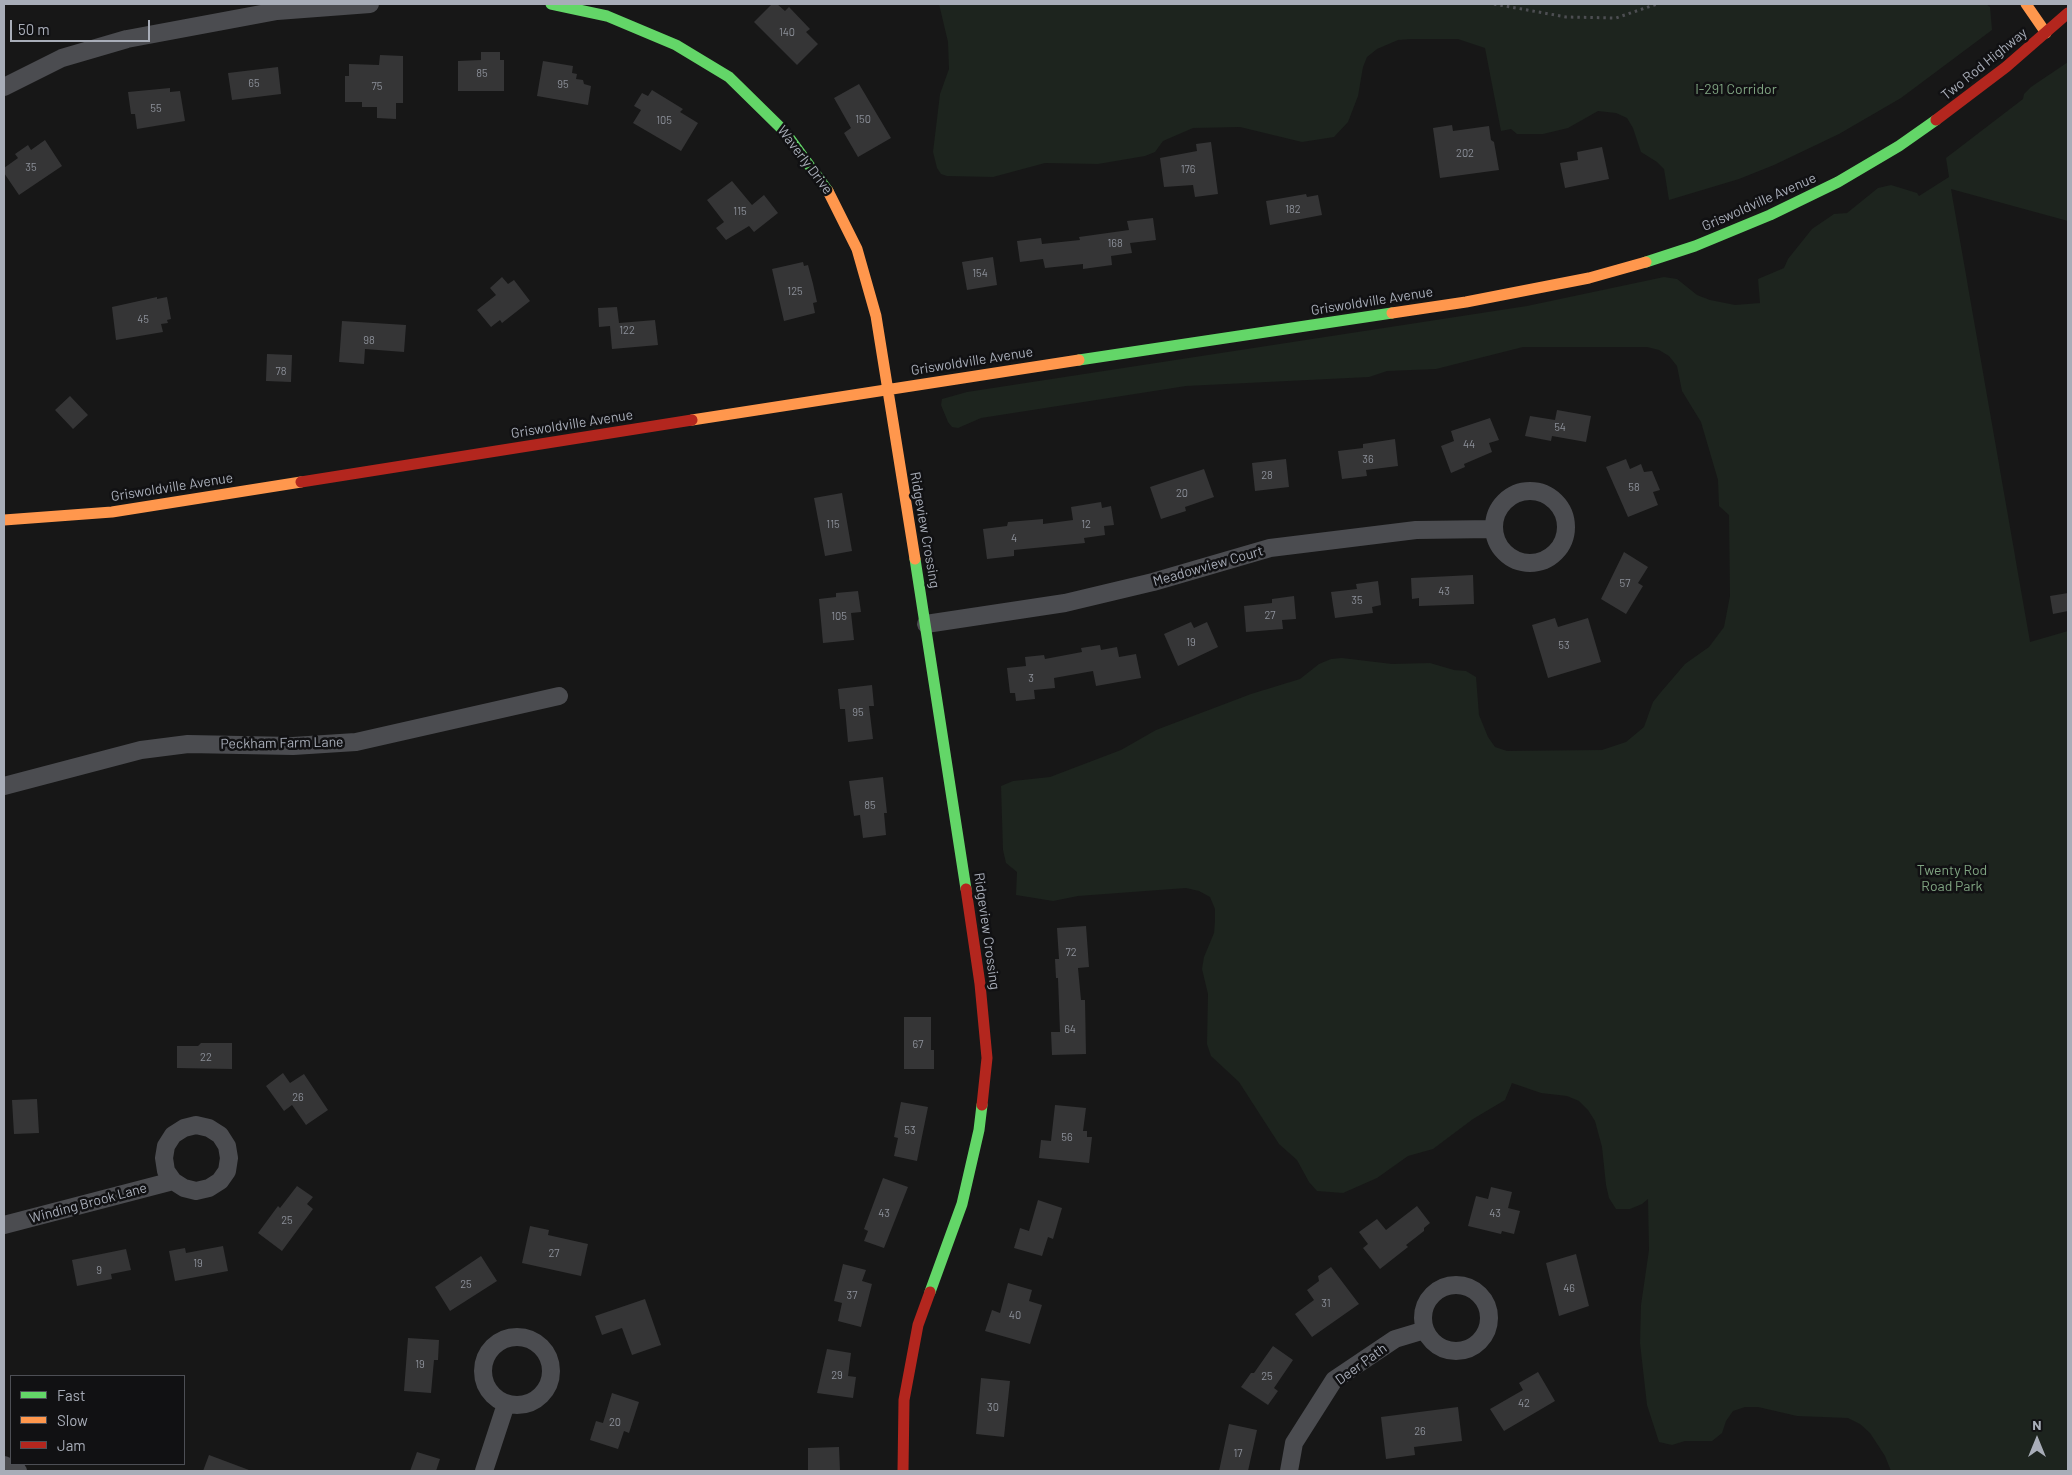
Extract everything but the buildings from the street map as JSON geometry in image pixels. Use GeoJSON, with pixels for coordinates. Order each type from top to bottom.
{"type":"FeatureCollection","features":[{"type":"Feature","properties":{"kind":"street"},"geometry":{"type":"LineString","coordinates":[[4,87],[62,58],[127,38],[278,10],[370,4]]}},
{"type":"Feature","properties":{"kind":"street","name":"Waverly Drive"},"geometry":{"type":"LineString","coordinates":[[551,4],[607,16],[676,45],[729,77],[785,132],[832,196],[857,249],[876,316],[886,389]]}},
{"type":"Feature","properties":{"kind":"street"},"geometry":{"type":"LineString","coordinates":[[2026,4],[2046,33]]}},
{"type":"Feature","properties":{"kind":"street","name":"Two Rod Highway"},"geometry":{"type":"LineString","coordinates":[[1916,135],[1976,90],[2068,13]]}},
{"type":"Feature","properties":{"kind":"street","name":"Griswoldville Avenue"},"geometry":{"type":"LineString","coordinates":[[4,520],[112,512],[886,389],[1476,300],[1589,278],[1665,257],[1770,215],[1838,182],[1916,135]]}},
{"type":"Feature","properties":{"kind":"street","name":"Ridgeview Crossing"},"geometry":{"type":"LineString","coordinates":[[886,389],[926,624],[978,975],[987,1058],[979,1130],[962,1204],[918,1325],[904,1400],[903,1471]]}},
{"type":"Feature","properties":{"kind":"street"},"geometry":{"type":"LineString","coordinates":[[1531,491],[1542,493],[1552,499],[1562,514],[1565,531],[1562,542],[1555,552],[1546,559],[1522,562],[1511,558],[1502,550],[1496,540],[1494,529],[1495,517],[1500,506],[1508,498],[1519,492],[1531,491]]}},
{"type":"Feature","properties":{"kind":"street","name":"Meadowview Court"},"geometry":{"type":"LineString","coordinates":[[926,624],[1065,603],[1153,582],[1270,548],[1416,530],[1494,529]]}},
{"type":"Feature","properties":{"kind":"street","name":"Peckham Farm Lane"},"geometry":{"type":"LineString","coordinates":[[4,786],[141,750],[188,744],[293,746],[356,742],[560,696]]}},
{"type":"Feature","properties":{"kind":"street","name":"Winding Brook Lane"},"geometry":{"type":"LineString","coordinates":[[4,1225],[173,1181]]}},
{"type":"Feature","properties":{"kind":"street","name":"Deer Path"},"geometry":{"type":"LineString","coordinates":[[1289,1471],[1294,1443],[1334,1380],[1395,1339],[1425,1330]]}},
{"type":"Feature","properties":{"kind":"street"},"geometry":{"type":"LineString","coordinates":[[484,1471],[506,1404]]}},
{"type":"Feature","properties":{"kind":"street"},"geometry":{"type":"LineString","coordinates":[[4,1465],[18,1471]]}},
{"type":"Feature","properties":{"kind":"path"},"geometry":{"type":"LineString","coordinates":[[1494,4],[1566,17],[1616,18],[1657,4]]}},
{"type":"Feature","properties":{"kind":"green space","name":"I-291 Corridor"},"geometry":{"type":"Polygon","coordinates":[[[939,4],[1986,4],[1990,7],[1992,30],[1901,98],[1839,134],[1774,165],[1739,179],[1669,200],[1664,169],[1641,152],[1633,128],[1627,118],[1616,113],[1598,111],[1568,128],[1543,134],[1517,134],[1511,129],[1501,131],[1485,48],[1458,39],[1398,40],[1377,49],[1367,57],[1363,67],[1358,96],[1348,122],[1334,137],[1302,142],[1240,127],[1193,128],[1163,141],[1155,152],[1145,156],[1098,164],[1045,163],[993,177],[947,176],[941,174],[937,168],[933,152],[940,94],[949,69],[948,42],[939,4]]]}},
{"type":"Feature","properties":{"kind":"green space","name":"Twenty Rod Road Park"},"geometry":{"type":"Polygon","coordinates":[[[2068,62],[2068,221],[1951,189],[2030,642],[2068,631],[2068,1471],[1891,1471],[1885,1456],[1870,1433],[1860,1424],[1848,1418],[1797,1416],[1758,1407],[1745,1407],[1733,1411],[1726,1421],[1722,1433],[1712,1441],[1685,1441],[1672,1445],[1659,1442],[1647,1405],[1640,1343],[1641,1305],[1649,1250],[1648,1199],[1630,1209],[1616,1209],[1609,1198],[1602,1147],[1595,1121],[1579,1101],[1567,1096],[1541,1093],[1512,1083],[1505,1100],[1473,1119],[1433,1149],[1408,1156],[1377,1178],[1343,1193],[1317,1191],[1309,1182],[1297,1160],[1279,1144],[1239,1082],[1211,1056],[1207,1044],[1208,994],[1202,969],[1204,957],[1214,933],[1215,909],[1210,897],[1199,891],[1186,888],[1078,896],[1053,901],[1016,895],[1017,872],[1006,863],[1003,850],[1001,786],[1013,781],[1050,777],[1121,750],[1156,730],[1251,694],[1300,679],[1319,664],[1331,659],[1342,658],[1392,664],[1430,663],[1454,670],[1466,671],[1476,677],[1479,715],[1488,737],[1495,747],[1507,751],[1602,750],[1626,742],[1644,727],[1653,702],[1661,692],[1685,664],[1709,647],[1724,627],[1730,596],[1729,515],[1719,506],[1718,480],[1701,422],[1682,391],[1677,366],[1669,356],[1659,350],[1647,347],[1523,347],[1436,369],[1387,371],[1369,377],[1186,386],[981,418],[958,428],[952,427],[948,422],[941,405],[942,399],[967,392],[1527,306],[1664,277],[1677,279],[1697,295],[1710,300],[1735,305],[1760,303],[1758,279],[1784,268],[1788,259],[1812,229],[1834,214],[1847,213],[1878,188],[1891,185],[1917,193],[1919,196],[1949,177],[1946,158],[2023,99],[2024,94],[2031,87],[2068,62]]]}},
{"type":"Feature","properties":{"kind":"traffic: fast"},"geometry":{"type":"LineString","coordinates":[[551,4],[607,16],[676,45],[729,77],[785,132],[828,191]]}},
{"type":"Feature","properties":{"kind":"traffic: fast"},"geometry":{"type":"LineString","coordinates":[[1646,262],[1695,246],[1770,215],[1838,182],[1899,146],[1936,120]]}},
{"type":"Feature","properties":{"kind":"traffic: fast"},"geometry":{"type":"LineString","coordinates":[[1079,360],[1392,313]]}},
{"type":"Feature","properties":{"kind":"traffic: fast"},"geometry":{"type":"LineString","coordinates":[[915,559],[966,889]]}},
{"type":"Feature","properties":{"kind":"traffic: fast"},"geometry":{"type":"LineString","coordinates":[[930,1292],[962,1204],[979,1130],[982,1105]]}},
{"type":"Feature","properties":{"kind":"traffic: slow"},"geometry":{"type":"LineString","coordinates":[[2026,4],[2046,33]]}},
{"type":"Feature","properties":{"kind":"traffic: slow"},"geometry":{"type":"LineString","coordinates":[[828,191],[857,249],[876,316],[915,559]]}},
{"type":"Feature","properties":{"kind":"traffic: slow"},"geometry":{"type":"LineString","coordinates":[[1392,313],[1466,302],[1589,278],[1646,262]]}},
{"type":"Feature","properties":{"kind":"traffic: slow"},"geometry":{"type":"LineString","coordinates":[[692,420],[1079,360]]}},
{"type":"Feature","properties":{"kind":"traffic: slow"},"geometry":{"type":"LineString","coordinates":[[4,520],[112,512],[301,482]]}},
{"type":"Feature","properties":{"kind":"traffic: jam"},"geometry":{"type":"LineString","coordinates":[[1936,120],[2006,67],[2068,13]]}},
{"type":"Feature","properties":{"kind":"traffic: jam"},"geometry":{"type":"LineString","coordinates":[[301,482],[692,420]]}},
{"type":"Feature","properties":{"kind":"traffic: jam"},"geometry":{"type":"LineString","coordinates":[[966,889],[980,984],[987,1058],[982,1105]]}},
{"type":"Feature","properties":{"kind":"traffic: jam"},"geometry":{"type":"LineString","coordinates":[[903,1471],[904,1400],[918,1325],[930,1292]]}}]}
